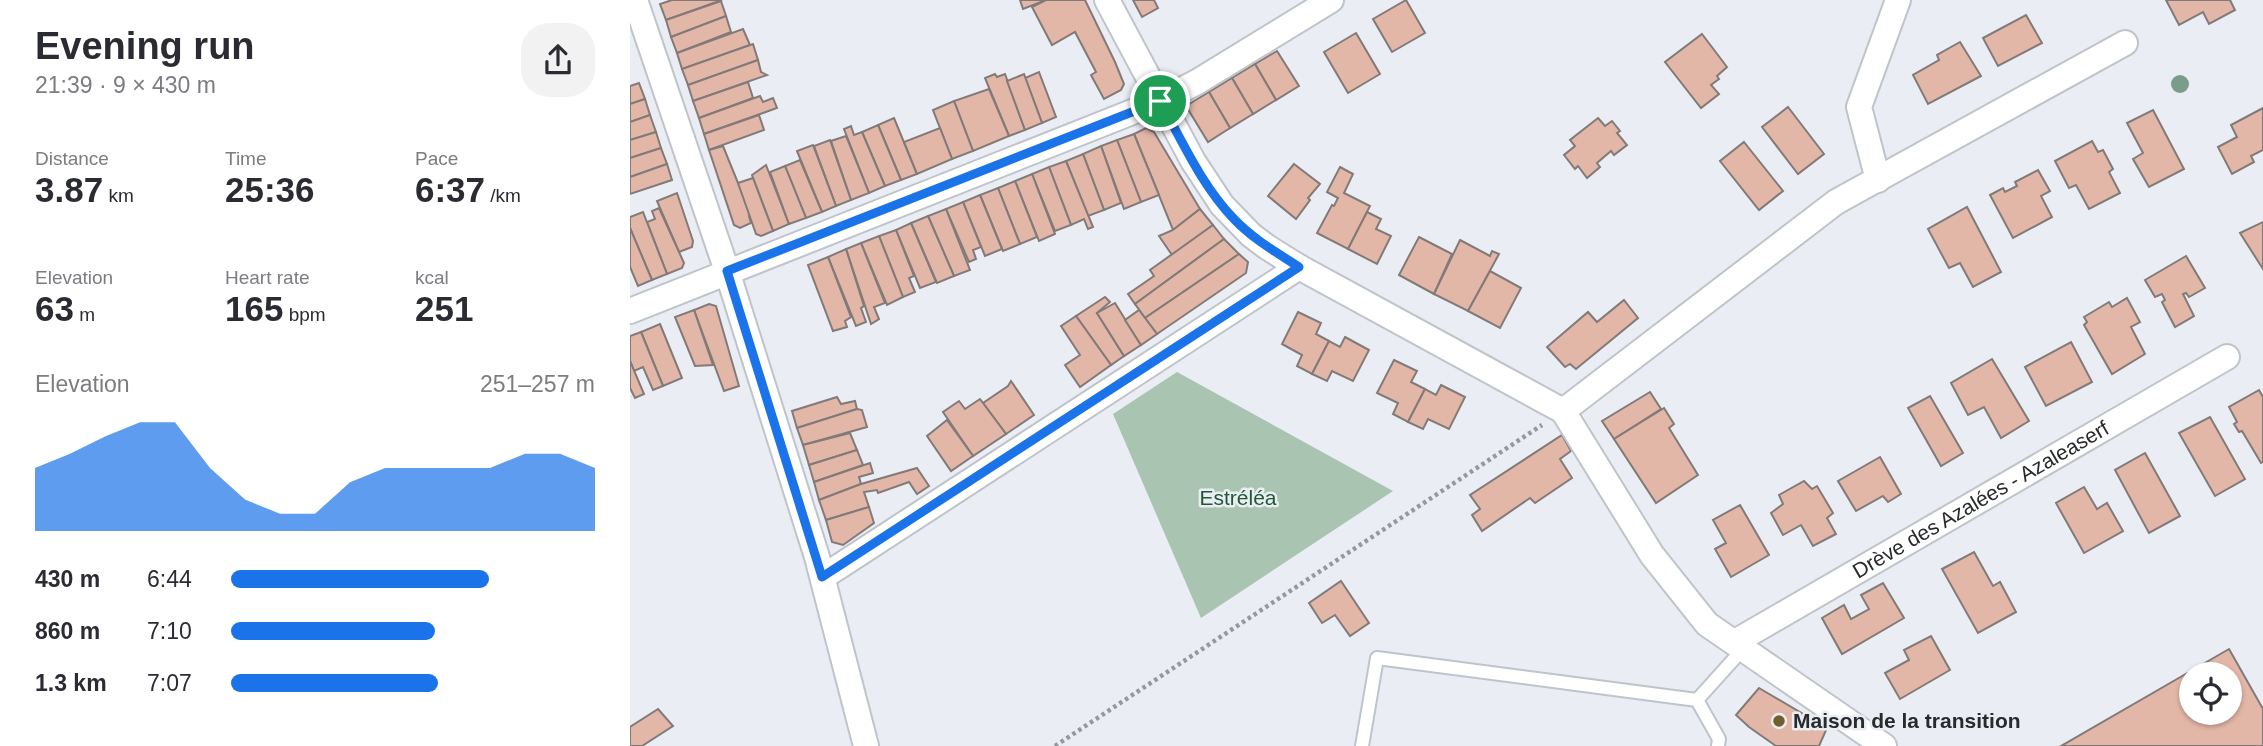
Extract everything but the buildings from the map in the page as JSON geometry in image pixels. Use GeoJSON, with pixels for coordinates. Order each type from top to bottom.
{"type":"FeatureCollection","features":[{"type":"Feature","properties":{"kind":"street"},"geometry":{"type":"LineString","coordinates":[[635,0],[727,271],[822,577],[866,746]]}},
{"type":"Feature","properties":{"kind":"street"},"geometry":{"type":"LineString","coordinates":[[1107,0],[1198,170],[1222,205],[1251,235],[1299,267],[1563,411],[1652,555],[1707,624],[1884,746]]}},
{"type":"Feature","properties":{"kind":"street"},"geometry":{"type":"LineString","coordinates":[[630,311],[1160,101],[1197,82],[1332,0]]}},
{"type":"Feature","properties":{"kind":"street"},"geometry":{"type":"LineString","coordinates":[[1878,180],[1858,107],[1898,0]]}},
{"type":"Feature","properties":{"kind":"street"},"geometry":{"type":"LineString","coordinates":[[1563,411],[1836,202],[2125,43]]}},
{"type":"Feature","properties":{"kind":"street"},"geometry":{"type":"LineString","coordinates":[[822,577],[1299,267]]}},
{"type":"Feature","properties":{"kind":"street","name":"Drève des Azalées - Azaleaserf"},"geometry":{"type":"LineString","coordinates":[[1739,646],[2227,357]]}},
{"type":"Feature","properties":{"kind":"lane"},"geometry":{"type":"LineString","coordinates":[[1697,700],[1739,646]]}},
{"type":"Feature","properties":{"kind":"lane"},"geometry":{"type":"LineString","coordinates":[[1362,746],[1377,658],[1697,700]]}},
{"type":"Feature","properties":{"kind":"lane"},"geometry":{"type":"LineString","coordinates":[[1697,700],[1719,739],[1718,746]]}},
{"type":"Feature","properties":{"kind":"path"},"geometry":{"type":"LineString","coordinates":[[1055,746],[1563,411]]}},
{"type":"Feature","properties":{"kind":"green space","name":"Estréléa"},"geometry":{"type":"Polygon","coordinates":[[[1177,372],[1393,491],[1201,618],[1113,414],[1177,372]]]}},
{"type":"Feature","properties":{"kind":"place","name":"Maison de la transition"},"geometry":{"type":"Point","coordinates":[1779,721]}},
{"type":"Feature","properties":{"kind":"route"},"geometry":{"type":"LineString","coordinates":[[1160,101],[1208,187],[1234,220],[1267,247],[1299,267],[822,577],[727,271],[1160,101]]}}]}
